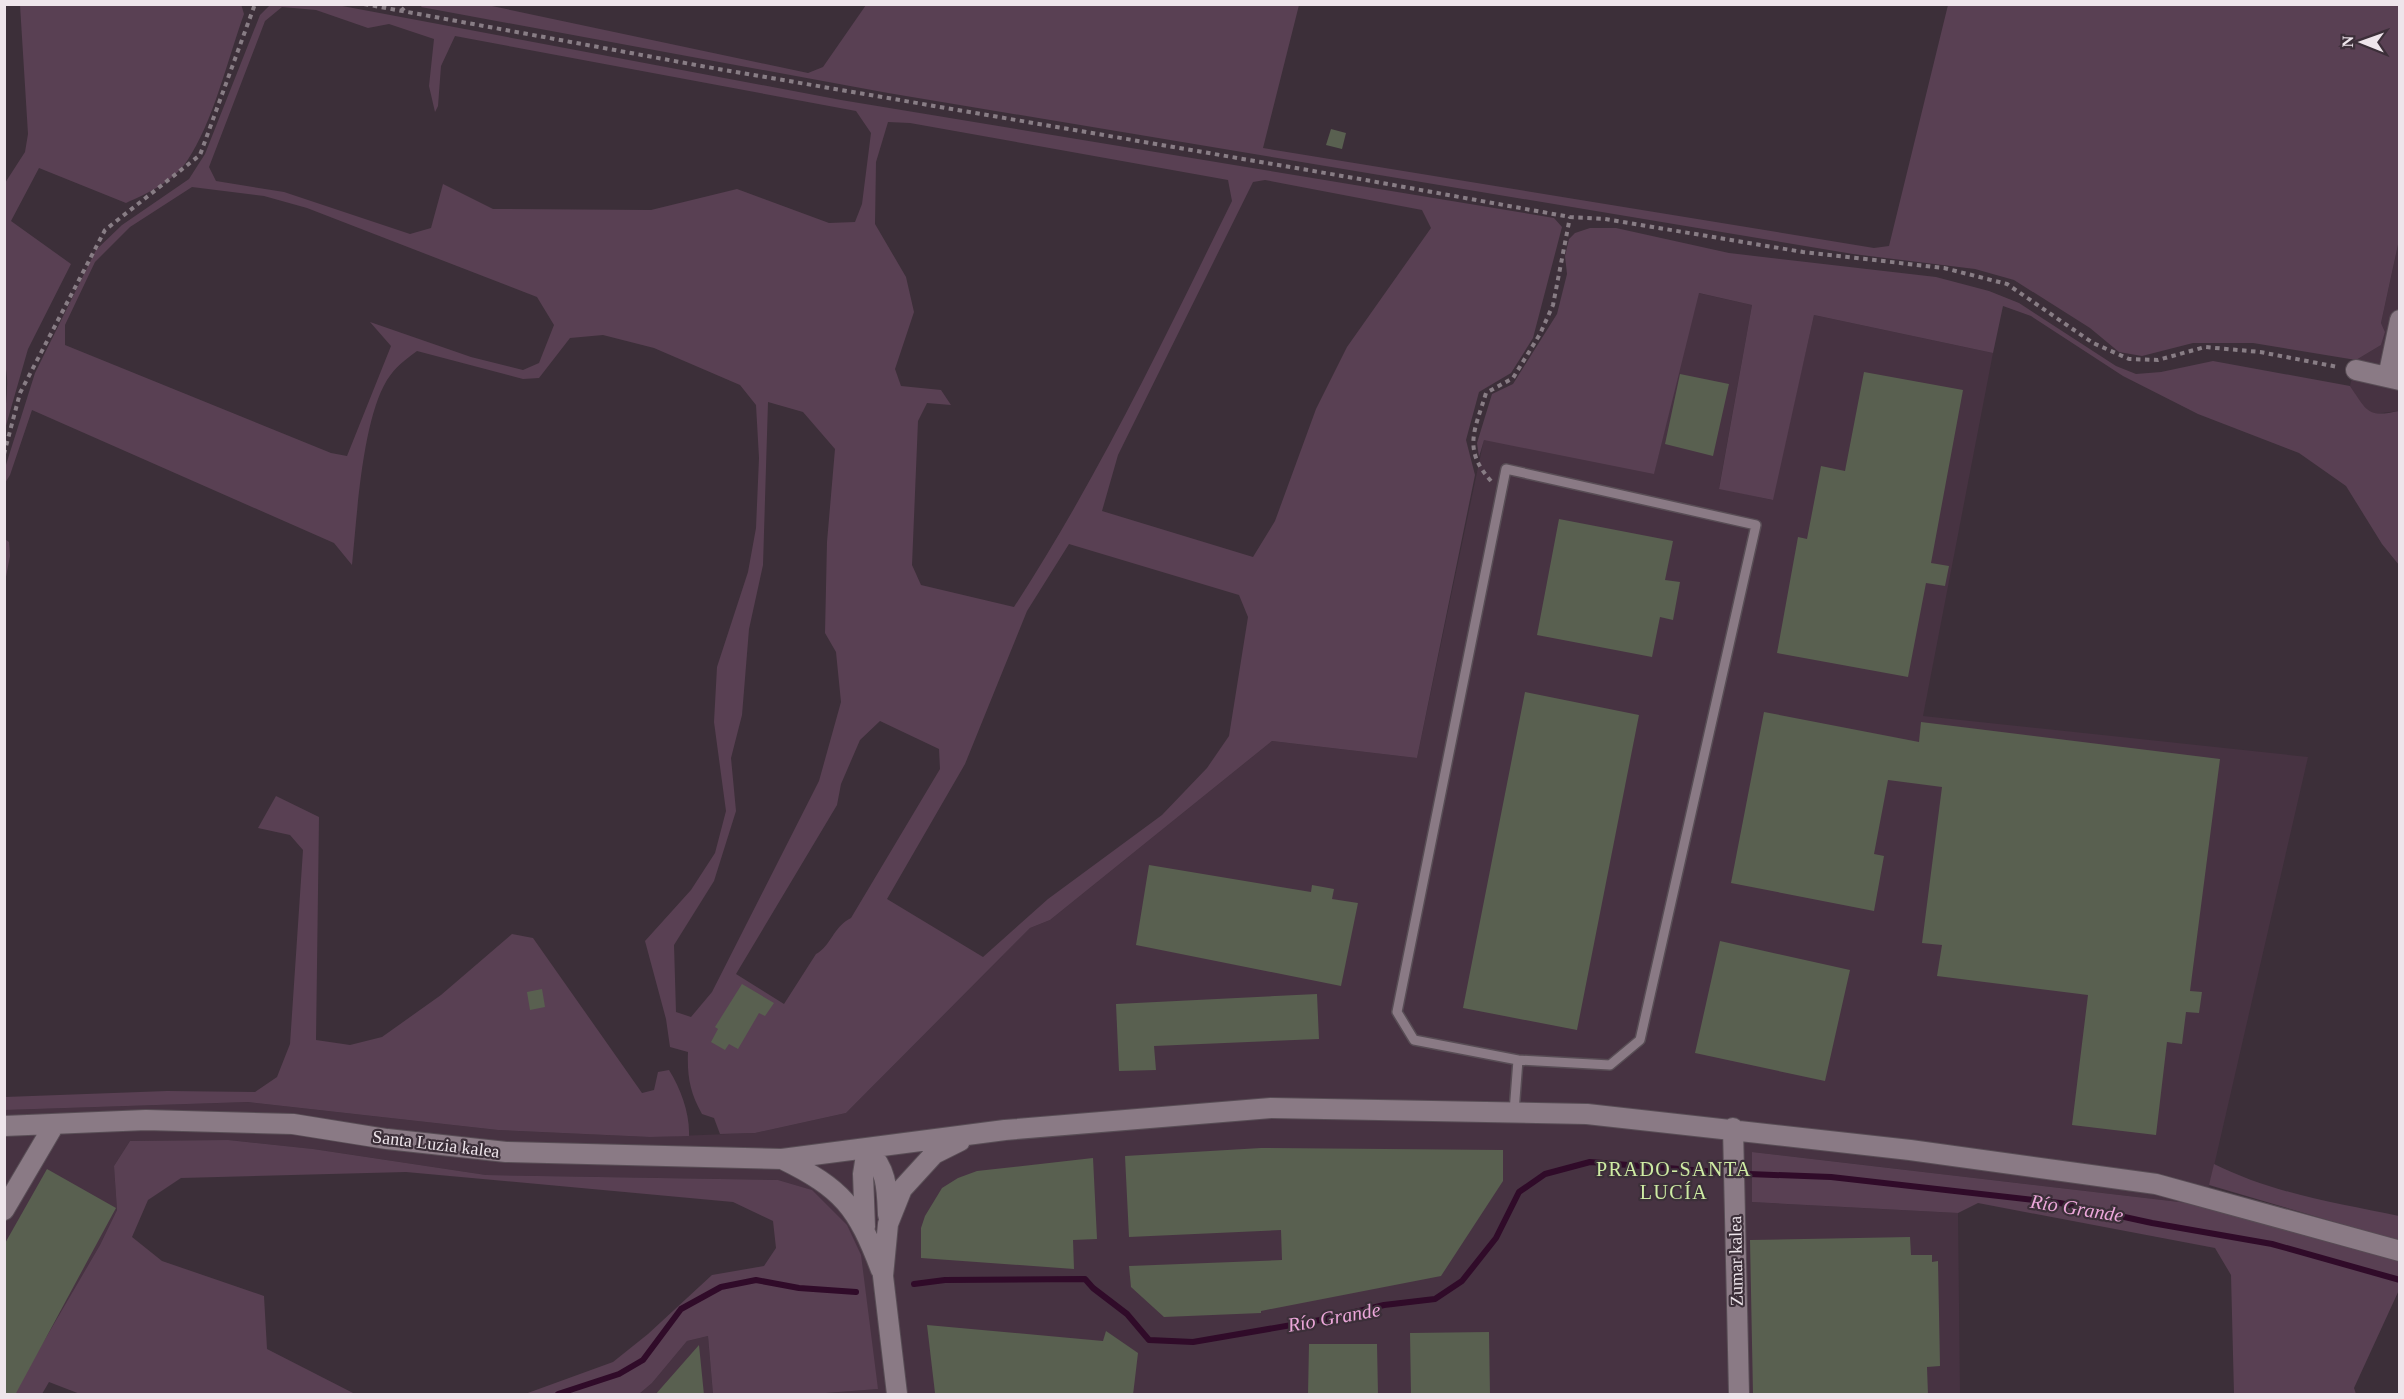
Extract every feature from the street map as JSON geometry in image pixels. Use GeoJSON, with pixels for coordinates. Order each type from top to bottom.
{"type":"FeatureCollection","features":[{"type":"Feature","properties":{"kind":"street"},"geometry":{"type":"LineString","coordinates":[[2356,370],[2394,379],[2400,320]]}},
{"type":"Feature","properties":{"kind":"street","name":"Santa Luzia kalea"},"geometry":{"type":"LineString","coordinates":[[4,1126],[146,1120],[293,1124],[387,1139],[506,1152],[782,1160],[973,1134],[1271,1108],[1587,1114],[1733,1128],[2156,1184],[2400,1251]]}},
{"type":"Feature","properties":{"kind":"street"},"geometry":{"type":"LineString","coordinates":[[4,1210],[54,1125]]}},
{"type":"Feature","properties":{"kind":"street","name":"Zumar kalea"},"geometry":{"type":"LineString","coordinates":[[1733,1128],[1739,1395]]}},
{"type":"Feature","properties":{"kind":"street"},"geometry":{"type":"LineString","coordinates":[[888,1224],[902,1189],[934,1154],[973,1134]]}},
{"type":"Feature","properties":{"kind":"street"},"geometry":{"type":"LineString","coordinates":[[865,1228],[863,1174],[867,1149]]}},
{"type":"Feature","properties":{"kind":"street"},"geometry":{"type":"LineString","coordinates":[[867,1149],[879,1160],[887,1180],[888,1224],[883,1276],[897,1395]]}},
{"type":"Feature","properties":{"kind":"street"},"geometry":{"type":"LineString","coordinates":[[782,1160],[816,1176],[847,1201],[865,1228],[883,1276]]}},
{"type":"Feature","properties":{"kind":"lane"},"geometry":{"type":"LineString","coordinates":[[1506,469],[1756,525],[1640,1040],[1610,1065],[1518,1060],[1414,1040],[1397,1012],[1506,469]]}},
{"type":"Feature","properties":{"kind":"lane"},"geometry":{"type":"LineString","coordinates":[[1514,1112],[1518,1060]]}},
{"type":"Feature","properties":{"kind":"path"},"geometry":{"type":"LineString","coordinates":[[4,454],[20,393],[105,231],[200,155],[255,4]]}},
{"type":"Feature","properties":{"kind":"path"},"geometry":{"type":"LineString","coordinates":[[364,4],[718,69],[1360,178],[1570,217],[1605,219],[1803,252],[1944,268],[2007,284],[2093,343],[2129,359],[2158,360],[2205,347],[2260,352],[2356,370]]}},
{"type":"Feature","properties":{"kind":"path"},"geometry":{"type":"LineString","coordinates":[[401,11],[408,4]]}},
{"type":"Feature","properties":{"kind":"path"},"geometry":{"type":"LineString","coordinates":[[1501,493],[1478,467],[1472,440],[1486,393],[1513,378],[1553,305],[1570,217]]}},
{"type":"Feature","properties":{"kind":"shaded area"},"geometry":{"type":"Polygon","coordinates":[[[241,4],[244,14],[205,128],[187,161],[175,175],[151,191],[126,203],[39,168],[11,221],[71,264],[28,349],[5,429],[7,386],[4,361],[5,183],[25,152],[28,134],[20,5],[241,4]]]}},
{"type":"Feature","properties":{"kind":"shaded area"},"geometry":{"type":"Polygon","coordinates":[[[423,4],[492,6],[808,73],[823,67],[866,5],[1299,5],[1263,148],[1874,248],[1889,246],[1948,5],[2399,5],[2399,240],[2381,323],[2385,332],[2381,345],[2356,360],[2253,343],[2193,343],[2142,356],[2119,352],[2090,328],[2014,280],[1975,269],[1853,254],[888,93],[421,7],[423,4]]]}},
{"type":"Feature","properties":{"kind":"shaded area"},"geometry":{"type":"Polygon","coordinates":[[[270,5],[337,5],[841,100],[1554,218],[1562,227],[1533,338],[1511,373],[1479,392],[1466,440],[1475,475],[1417,758],[1272,741],[1050,920],[1030,928],[846,1113],[755,1133],[720,1134],[714,1118],[702,1114],[695,1099],[689,1077],[688,1052],[670,1047],[666,1019],[645,941],[691,890],[715,853],[726,811],[714,722],[717,667],[748,572],[756,528],[759,458],[756,405],[740,385],[654,348],[603,335],[570,338],[539,378],[523,379],[417,351],[397,367],[387,380],[372,419],[362,469],[352,565],[334,543],[32,410],[10,475],[5,483],[5,468],[35,373],[96,250],[122,225],[189,179],[205,154],[260,15],[270,5]],[[282,7],[265,21],[209,167],[216,181],[284,192],[410,234],[431,228],[443,184],[493,209],[651,210],[737,189],[829,223],[855,222],[862,204],[871,133],[856,111],[455,36],[441,66],[438,106],[435,112],[429,86],[434,39],[389,24],[368,28],[316,10],[282,7]],[[888,122],[876,162],[875,224],[906,277],[914,312],[895,369],[901,386],[941,390],[951,405],[927,403],[918,421],[912,565],[921,585],[1014,607],[1074,509],[1155,356],[1232,201],[1228,180],[910,123],[888,122]],[[1265,180],[1253,182],[1118,455],[1102,511],[1253,557],[1275,521],[1316,409],[1347,347],[1431,228],[1422,210],[1265,180]],[[192,187],[130,227],[95,262],[65,325],[65,345],[331,453],[347,456],[391,346],[370,322],[471,357],[523,370],[539,363],[554,325],[537,297],[307,208],[264,196],[192,187]],[[768,402],[763,565],[749,629],[742,715],[731,758],[736,811],[714,881],[674,945],[676,1012],[691,1017],[712,992],[819,781],[841,702],[836,652],[825,633],[827,542],[835,449],[803,412],[768,402]],[[1069,544],[1027,611],[965,764],[887,899],[983,957],[1048,899],[1162,815],[1207,768],[1229,736],[1248,617],[1239,595],[1069,544]],[[880,721],[860,740],[841,784],[837,805],[736,974],[784,1004],[816,954],[821,951],[840,926],[851,918],[940,769],[939,749],[880,721]]]}},
{"type":"Feature","properties":{"kind":"shaded area"},"geometry":{"type":"Polygon","coordinates":[[[1590,228],[1616,228],[1729,253],[1936,277],[1989,291],[2019,303],[2116,366],[2136,374],[2161,372],[2213,361],[2350,386],[2365,407],[2374,413],[2399,411],[2399,565],[2382,544],[2346,486],[2299,453],[2198,414],[2123,376],[2031,316],[2003,306],[1993,353],[1814,315],[1773,500],[1719,489],[1752,305],[1699,293],[1654,474],[1484,440],[1479,457],[1477,443],[1492,394],[1513,384],[1557,314],[1567,274],[1565,256],[1569,239],[1575,233],[1590,228]]]}},
{"type":"Feature","properties":{"kind":"shaded area"},"geometry":{"type":"Polygon","coordinates":[[[2399,240],[2399,411],[2373,414],[2363,409],[2350,386],[2356,360],[2381,345],[2385,332],[2381,323],[2399,240]]]}},
{"type":"Feature","properties":{"kind":"shaded area"},"geometry":{"type":"Polygon","coordinates":[[[1698,293],[1752,305],[1719,488],[1772,500],[1814,315],[1993,353],[1923,716],[2308,757],[2205,1205],[1752,1152],[1752,1202],[1958,1213],[1960,1394],[813,1394],[877,1389],[811,1190],[778,1180],[486,1175],[313,1149],[228,1140],[130,1141],[114,1166],[117,1210],[100,1245],[13,1394],[5,1394],[4,1110],[248,1102],[498,1130],[650,1137],[755,1133],[846,1113],[1030,928],[1050,920],[1272,741],[1417,758],[1484,439],[1654,473],[1698,293]]]}},
{"type":"Feature","properties":{"kind":"shaded area"},"geometry":{"type":"Polygon","coordinates":[[[5,539],[9,542],[10,556],[5,582],[5,539]]]}},
{"type":"Feature","properties":{"kind":"shaded area"},"geometry":{"type":"Polygon","coordinates":[[[276,796],[319,817],[316,1040],[350,1045],[382,1037],[441,995],[512,934],[533,938],[642,1093],[654,1090],[658,1072],[669,1070],[684,1102],[689,1136],[650,1137],[498,1130],[248,1102],[5,1110],[5,1097],[167,1091],[255,1092],[277,1077],[290,1044],[303,850],[290,835],[258,828],[276,796]]]}},
{"type":"Feature","properties":{"kind":"shaded area"},"geometry":{"type":"Polygon","coordinates":[[[228,1140],[313,1149],[486,1175],[778,1180],[812,1190],[847,1225],[861,1255],[878,1389],[813,1394],[713,1394],[708,1336],[687,1341],[652,1383],[639,1394],[525,1394],[613,1362],[648,1334],[712,1275],[764,1266],[776,1248],[773,1221],[733,1202],[406,1172],[181,1178],[148,1200],[132,1237],[162,1261],[264,1296],[267,1349],[355,1394],[80,1394],[49,1382],[42,1394],[13,1394],[100,1245],[117,1210],[114,1166],[130,1141],[228,1140]]]}},
{"type":"Feature","properties":{"kind":"shaded area"},"geometry":{"type":"Polygon","coordinates":[[[1752,1152],[2205,1205],[2399,1259],[2399,1290],[2354,1388],[2356,1394],[2234,1394],[2231,1275],[2215,1248],[1978,1203],[1958,1213],[1752,1202],[1752,1152]]]}},
{"type":"Feature","properties":{"kind":"shaded area"},"geometry":{"type":"Polygon","coordinates":[[[2214,1164],[2281,1190],[2399,1216],[2399,1241],[2209,1185],[2214,1164]]]}},
{"type":"Feature","properties":{"kind":"shaded area"},"geometry":{"type":"Polygon","coordinates":[[[708,1336],[713,1394],[639,1394],[652,1383],[687,1341],[708,1336]]]}},
{"type":"Feature","properties":{"kind":"building"},"geometry":{"type":"Polygon","coordinates":[[[1331,129],[1346,133],[1342,149],[1326,145],[1331,129]]]}},
{"type":"Feature","properties":{"kind":"building"},"geometry":{"type":"Polygon","coordinates":[[[1864,372],[1963,390],[1931,563],[1949,566],[1945,586],[1926,583],[1908,677],[1777,653],[1798,537],[1807,539],[1821,466],[1845,471],[1864,372]]]}},
{"type":"Feature","properties":{"kind":"building"},"geometry":{"type":"Polygon","coordinates":[[[1680,374],[1729,384],[1713,456],[1665,444],[1680,374]]]}},
{"type":"Feature","properties":{"kind":"building"},"geometry":{"type":"Polygon","coordinates":[[[1559,519],[1673,541],[1665,580],[1680,582],[1673,620],[1660,617],[1652,657],[1537,635],[1559,519]]]}},
{"type":"Feature","properties":{"kind":"building"},"geometry":{"type":"Polygon","coordinates":[[[1525,692],[1639,715],[1577,1030],[1463,1008],[1525,692]]]}},
{"type":"Feature","properties":{"kind":"building"},"geometry":{"type":"Polygon","coordinates":[[[1764,712],[1919,742],[1921,722],[2220,759],[2190,991],[2202,992],[2199,1013],[2186,1012],[2182,1044],[2167,1042],[2156,1135],[2072,1125],[2088,995],[1937,976],[1942,945],[1922,943],[1942,787],[1888,780],[1874,854],[1884,856],[1874,911],[1731,883],[1764,712]]]}},
{"type":"Feature","properties":{"kind":"building"},"geometry":{"type":"Polygon","coordinates":[[[1149,865],[1311,892],[1312,885],[1334,889],[1332,899],[1358,903],[1341,986],[1136,945],[1149,865]]]}},
{"type":"Feature","properties":{"kind":"building"},"geometry":{"type":"Polygon","coordinates":[[[1720,941],[1850,970],[1825,1081],[1695,1053],[1720,941]]]}},
{"type":"Feature","properties":{"kind":"building"},"geometry":{"type":"Polygon","coordinates":[[[742,984],[774,1003],[765,1016],[759,1013],[738,1049],[729,1044],[725,1050],[711,1042],[718,1029],[715,1027],[742,984]]]}},
{"type":"Feature","properties":{"kind":"building"},"geometry":{"type":"Polygon","coordinates":[[[542,989],[545,1007],[530,1010],[527,992],[542,989]]]}},
{"type":"Feature","properties":{"kind":"building"},"geometry":{"type":"Polygon","coordinates":[[[1317,994],[1319,1039],[1154,1046],[1156,1070],[1119,1071],[1116,1004],[1317,994]]]}},
{"type":"Feature","properties":{"kind":"building"},"geometry":{"type":"Polygon","coordinates":[[[1261,1148],[1503,1150],[1503,1181],[1441,1276],[1261,1311],[1261,1313],[1164,1317],[1131,1287],[1129,1266],[1282,1260],[1281,1230],[1129,1237],[1125,1156],[1261,1148]]]}},
{"type":"Feature","properties":{"kind":"building"},"geometry":{"type":"Polygon","coordinates":[[[1093,1158],[1097,1239],[1073,1240],[1074,1269],[921,1258],[921,1228],[925,1216],[942,1188],[958,1178],[977,1171],[1093,1158]]]}},
{"type":"Feature","properties":{"kind":"building"},"geometry":{"type":"Polygon","coordinates":[[[47,1169],[116,1208],[15,1395],[4,1395],[4,1245],[47,1169]]]}},
{"type":"Feature","properties":{"kind":"building"},"geometry":{"type":"Polygon","coordinates":[[[1910,1237],[1911,1255],[1932,1255],[1932,1262],[1938,1261],[1940,1366],[1927,1367],[1928,1395],[1753,1395],[1750,1240],[1910,1237]]]}},
{"type":"Feature","properties":{"kind":"building"},"geometry":{"type":"Polygon","coordinates":[[[927,1325],[1103,1341],[1106,1331],[1138,1353],[1133,1395],[935,1393],[927,1325]]]}},
{"type":"Feature","properties":{"kind":"building"},"geometry":{"type":"Polygon","coordinates":[[[1489,1332],[1490,1395],[1411,1395],[1410,1333],[1489,1332]]]}},
{"type":"Feature","properties":{"kind":"building"},"geometry":{"type":"Polygon","coordinates":[[[1309,1344],[1377,1344],[1378,1395],[1308,1395],[1309,1344]]]}},
{"type":"Feature","properties":{"kind":"building"},"geometry":{"type":"Polygon","coordinates":[[[699,1345],[704,1395],[655,1395],[699,1345]]]}},
{"type":"Feature","properties":{"kind":"waterway","name":"Río Grande"},"geometry":{"type":"LineString","coordinates":[[914,1284],[945,1280],[1085,1279],[1127,1314],[1149,1340],[1193,1342],[1326,1319],[1384,1305],[1435,1299],[1462,1281],[1496,1238],[1519,1192],[1545,1174],[1590,1162],[1718,1172]]}},
{"type":"Feature","properties":{"kind":"waterway","name":"Río Grande"},"geometry":{"type":"LineString","coordinates":[[1749,1174],[1831,1177],[2060,1203],[2152,1223],[2272,1244],[2400,1280]]}},
{"type":"Feature","properties":{"kind":"waterway","name":"Río Grande"},"geometry":{"type":"LineString","coordinates":[[558,1394],[619,1374],[643,1360],[681,1309],[721,1287],[756,1280],[799,1288],[856,1292]]}},
{"type":"Feature","properties":{"kind":"district","name":"PRADO-SANTA LUCÍA"},"geometry":{"type":"Point","coordinates":[1674,1180]}}]}
